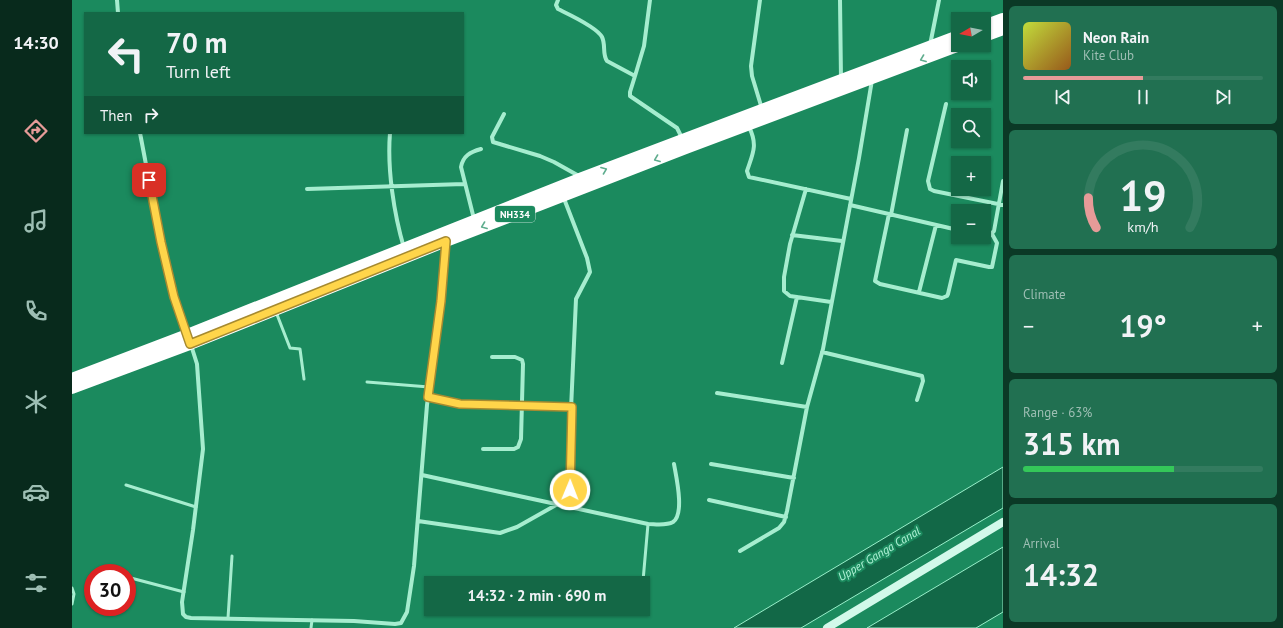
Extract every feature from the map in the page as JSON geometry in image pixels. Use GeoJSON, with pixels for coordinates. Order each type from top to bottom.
{"type":"FeatureCollection","features":[{"type":"Feature","properties":{"kind":"highway"},"geometry":{"type":"LineString","coordinates":[[991,23],[1003,19]]}},
{"type":"Feature","properties":{"kind":"highway"},"geometry":{"type":"LineString","coordinates":[[991,33],[1003,29]]}},
{"type":"Feature","properties":{"kind":"highway","name":"NH334"},"geometry":{"type":"LineString","coordinates":[[72,388],[404,248],[582,178],[951,39]]}},
{"type":"Feature","properties":{"kind":"highway","name":"NH334"},"geometry":{"type":"LineString","coordinates":[[72,379],[276,310],[562,196],[951,48]]}},
{"type":"Feature","properties":{"kind":"street"},"geometry":{"type":"LineString","coordinates":[[117,0],[118,12]]}},
{"type":"Feature","properties":{"kind":"street"},"geometry":{"type":"LineString","coordinates":[[558,0],[556,5],[558,8],[581,20],[601,35],[603,40],[604,57],[607,61],[635,76]]}},
{"type":"Feature","properties":{"kind":"street"},"geometry":{"type":"LineString","coordinates":[[650,0],[644,46],[630,96],[677,128],[683,140]]}},
{"type":"Feature","properties":{"kind":"street"},"geometry":{"type":"LineString","coordinates":[[760,0],[751,66],[752,76],[762,110]]}},
{"type":"Feature","properties":{"kind":"street"},"geometry":{"type":"LineString","coordinates":[[840,0],[842,80]]}},
{"type":"Feature","properties":{"kind":"street"},"geometry":{"type":"LineString","coordinates":[[929,47],[939,0]]}},
{"type":"Feature","properties":{"kind":"street"},"geometry":{"type":"LineString","coordinates":[[740,551],[779,528],[786,517],[807,407],[822,352],[872,78]]}},
{"type":"Feature","properties":{"kind":"street"},"geometry":{"type":"LineString","coordinates":[[946,104],[928,181],[930,189],[1001,205]]}},
{"type":"Feature","properties":{"kind":"street"},"geometry":{"type":"LineString","coordinates":[[504,114],[492,137],[493,142],[540,156],[582,178]]}},
{"type":"Feature","properties":{"kind":"street"},"geometry":{"type":"LineString","coordinates":[[748,125],[753,135],[755,146],[747,175],[752,178],[851,199]]}},
{"type":"Feature","properties":{"kind":"street"},"geometry":{"type":"LineString","coordinates":[[907,130],[875,281],[880,284],[942,298],[947,296],[957,260],[992,267],[997,243],[992,234],[1001,205],[1003,182]]}},
{"type":"Feature","properties":{"kind":"street"},"geometry":{"type":"LineString","coordinates":[[140,134],[174,297],[197,364],[203,436],[196,506],[182,610],[186,617],[401,623],[407,612],[414,566],[428,397],[441,301],[446,241]]}},
{"type":"Feature","properties":{"kind":"street"},"geometry":{"type":"LineString","coordinates":[[390,134],[392,187],[396,219],[404,248]]}},
{"type":"Feature","properties":{"kind":"street"},"geometry":{"type":"LineString","coordinates":[[475,220],[464,184],[461,167],[462,161],[472,152],[481,149]]}},
{"type":"Feature","properties":{"kind":"street"},"geometry":{"type":"LineString","coordinates":[[307,189],[464,184]]}},
{"type":"Feature","properties":{"kind":"street"},"geometry":{"type":"LineString","coordinates":[[806,189],[792,235],[783,288],[786,295],[831,302]]}},
{"type":"Feature","properties":{"kind":"street"},"geometry":{"type":"LineString","coordinates":[[418,521],[500,533],[518,527],[562,502],[570,490],[576,299],[590,272],[587,258],[562,196]]}},
{"type":"Feature","properties":{"kind":"street"},"geometry":{"type":"LineString","coordinates":[[850,205],[951,228]]}},
{"type":"Feature","properties":{"kind":"street"},"geometry":{"type":"LineString","coordinates":[[919,292],[936,225]]}},
{"type":"Feature","properties":{"kind":"street"},"geometry":{"type":"LineString","coordinates":[[792,235],[842,241]]}},
{"type":"Feature","properties":{"kind":"street"},"geometry":{"type":"LineString","coordinates":[[782,363],[797,297]]}},
{"type":"Feature","properties":{"kind":"street"},"geometry":{"type":"LineString","coordinates":[[822,352],[922,376],[923,381],[917,400]]}},
{"type":"Feature","properties":{"kind":"street"},"geometry":{"type":"LineString","coordinates":[[482,449],[510,450],[518,447],[521,439],[522,360],[515,356],[492,356]]}},
{"type":"Feature","properties":{"kind":"street"},"geometry":{"type":"LineString","coordinates":[[717,392],[807,407]]}},
{"type":"Feature","properties":{"kind":"street"},"geometry":{"type":"LineString","coordinates":[[428,397],[460,404],[572,407]]}},
{"type":"Feature","properties":{"kind":"street"},"geometry":{"type":"LineString","coordinates":[[422,475],[648,524],[672,522],[679,515],[679,502],[674,464]]}},
{"type":"Feature","properties":{"kind":"street"},"geometry":{"type":"LineString","coordinates":[[711,464],[794,478]]}},
{"type":"Feature","properties":{"kind":"street"},"geometry":{"type":"LineString","coordinates":[[709,500],[786,517]]}},
{"type":"Feature","properties":{"kind":"street"},"geometry":{"type":"LineString","coordinates":[[827,628],[1003,522]]}},
{"type":"Feature","properties":{"kind":"lane"},"geometry":{"type":"LineString","coordinates":[[276,310],[290,348],[300,349],[304,379]]}},
{"type":"Feature","properties":{"kind":"lane"},"geometry":{"type":"LineString","coordinates":[[367,382],[429,387]]}},
{"type":"Feature","properties":{"kind":"lane"},"geometry":{"type":"LineString","coordinates":[[126,485],[196,506]]}},
{"type":"Feature","properties":{"kind":"lane"},"geometry":{"type":"LineString","coordinates":[[643,576],[648,524]]}},
{"type":"Feature","properties":{"kind":"lane"},"geometry":{"type":"LineString","coordinates":[[228,618],[232,556]]}},
{"type":"Feature","properties":{"kind":"lane"},"geometry":{"type":"LineString","coordinates":[[136,579],[184,592]]}},
{"type":"Feature","properties":{"kind":"lane"},"geometry":{"type":"LineString","coordinates":[[72,588],[74,594],[72,604]]}},
{"type":"Feature","properties":{"kind":"lane"},"geometry":{"type":"LineString","coordinates":[[311,628],[312,620]]}},
{"type":"Feature","properties":{"kind":"lane"},"geometry":{"type":"LineString","coordinates":[[401,623],[403,628]]}},
{"type":"Feature","properties":{"kind":"water","name":"Upper Ganga Canal"},"geometry":{"type":"Polygon","coordinates":[[[1003,467],[1003,508],[801,628],[734,628],[1003,467]]]}},
{"type":"Feature","properties":{"kind":"water"},"geometry":{"type":"Polygon","coordinates":[[[1003,547],[1003,612],[976,628],[867,628],[1003,547]]]}},
{"type":"Feature","properties":{"kind":"route"},"geometry":{"type":"LineString","coordinates":[[149,180],[161,242],[174,297],[190,344],[446,241],[441,301],[428,397],[460,404],[572,407],[570,431],[570,490]]}}]}
